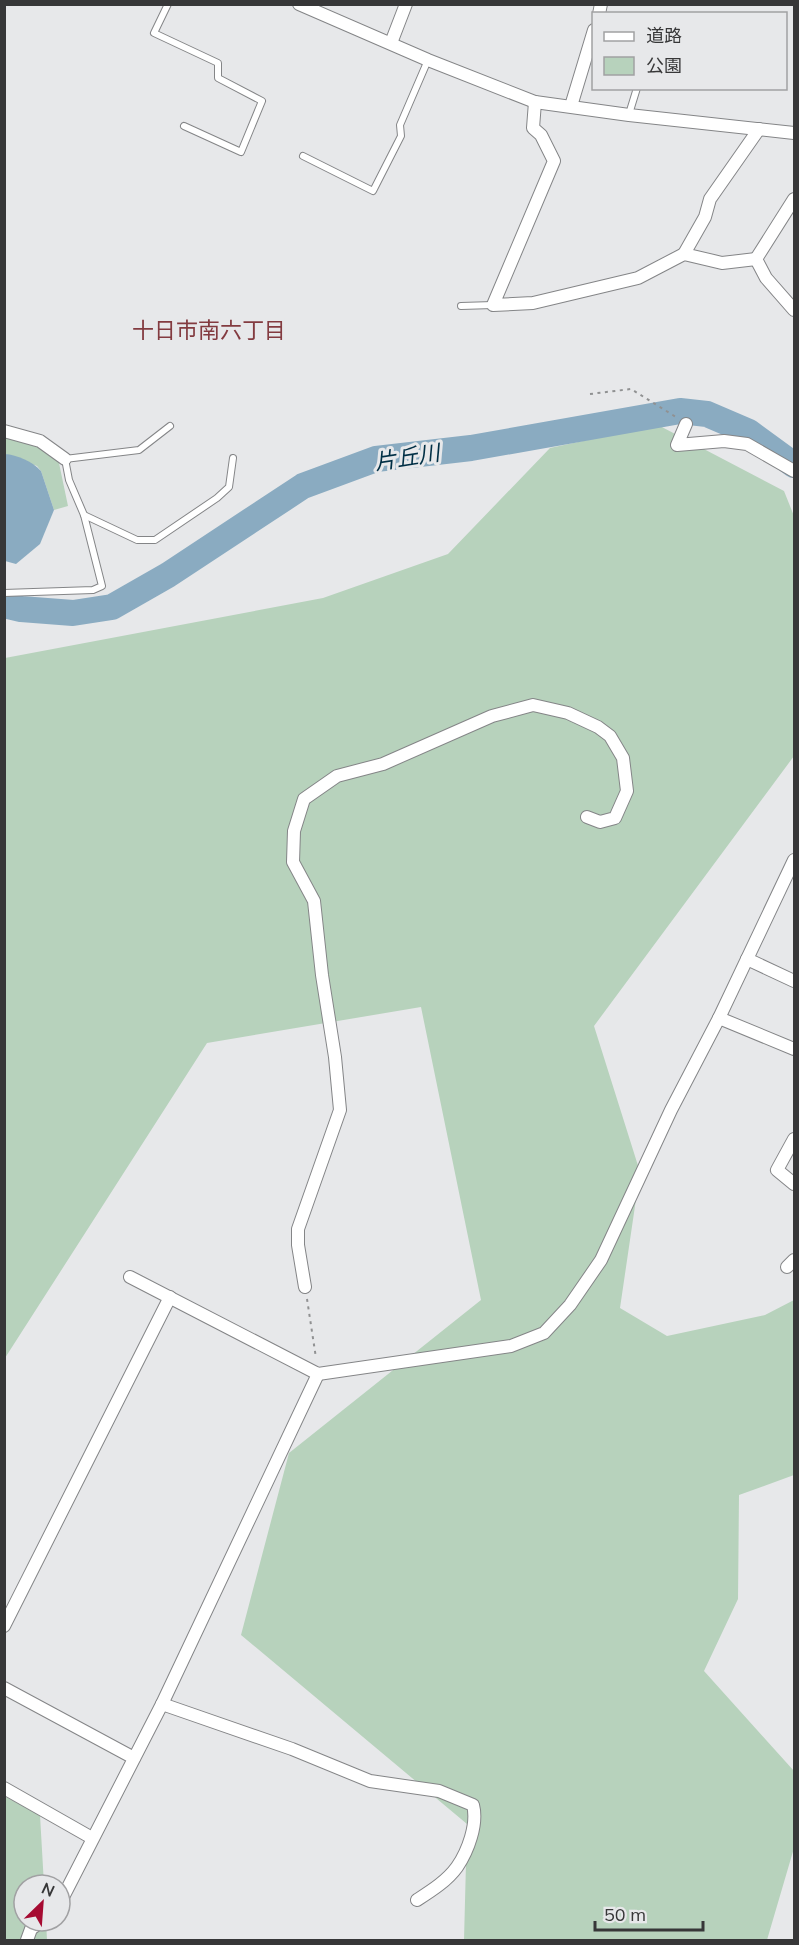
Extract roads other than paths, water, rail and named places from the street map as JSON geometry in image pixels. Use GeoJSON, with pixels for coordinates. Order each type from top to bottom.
{"type":"FeatureCollection","features":[{"type":"Feature","properties":{"kind":"street"},"geometry":{"type":"LineString","coordinates":[[299,4],[428,60],[534,102],[795,133]]}},
{"type":"Feature","properties":{"kind":"street"},"geometry":{"type":"LineString","coordinates":[[391,44],[406,4]]}},
{"type":"Feature","properties":{"kind":"street"},"geometry":{"type":"LineString","coordinates":[[571,106],[592,37]]}},
{"type":"Feature","properties":{"kind":"street"},"geometry":{"type":"LineString","coordinates":[[534,102],[533,128],[541,135],[554,161],[493,305],[533,303],[638,278],[684,254],[705,217],[710,199],[759,129]]}},
{"type":"Feature","properties":{"kind":"street"},"geometry":{"type":"LineString","coordinates":[[684,254],[722,263],[756,259],[794,203]]}},
{"type":"Feature","properties":{"kind":"street"},"geometry":{"type":"LineString","coordinates":[[756,259],[766,278],[795,310]]}},
{"type":"Feature","properties":{"kind":"street"},"geometry":{"type":"LineString","coordinates":[[686,424],[677,445],[724,441],[747,444],[795,471]]}},
{"type":"Feature","properties":{"kind":"street"},"geometry":{"type":"LineString","coordinates":[[4,431],[40,441],[64,459]]}},
{"type":"Feature","properties":{"kind":"street"},"geometry":{"type":"LineString","coordinates":[[305,1287],[298,1245],[298,1229],[340,1110],[314,901],[293,862],[294,831],[304,799],[337,776],[382,764],[492,716],[533,705],[568,713],[598,727],[610,736],[623,758],[627,791],[615,818],[600,822],[587,817]]}},
{"type":"Feature","properties":{"kind":"street"},"geometry":{"type":"LineString","coordinates":[[130,1277],[318,1374],[510,1346],[544,1333],[570,1305],[601,1260],[671,1110],[719,1018],[795,860]]}},
{"type":"Feature","properties":{"kind":"street"},"geometry":{"type":"LineString","coordinates":[[747,959],[795,981]]}},
{"type":"Feature","properties":{"kind":"street"},"geometry":{"type":"LineString","coordinates":[[719,1018],[795,1049]]}},
{"type":"Feature","properties":{"kind":"street"},"geometry":{"type":"LineString","coordinates":[[795,1139],[777,1170],[795,1184]]}},
{"type":"Feature","properties":{"kind":"street"},"geometry":{"type":"LineString","coordinates":[[4,1626],[170,1297]]}},
{"type":"Feature","properties":{"kind":"street"},"geometry":{"type":"LineString","coordinates":[[72,1879],[162,1704],[318,1374]]}},
{"type":"Feature","properties":{"kind":"street"},"geometry":{"type":"LineString","coordinates":[[4,1688],[134,1758]]}},
{"type":"Feature","properties":{"kind":"street"},"geometry":{"type":"LineString","coordinates":[[162,1704],[292,1749],[370,1781],[439,1791],[473,1805],[475,1815],[471,1837],[457,1867],[438,1886],[417,1900]]}},
{"type":"Feature","properties":{"kind":"street"},"geometry":{"type":"LineString","coordinates":[[4,1788],[92,1838]]}},
{"type":"Feature","properties":{"kind":"lane"},"geometry":{"type":"LineString","coordinates":[[168,4],[154,33],[218,63],[218,78],[262,101],[241,152],[184,126]]}},
{"type":"Feature","properties":{"kind":"lane"},"geometry":{"type":"LineString","coordinates":[[303,156],[373,191],[401,136],[400,125],[428,60]]}},
{"type":"Feature","properties":{"kind":"lane"},"geometry":{"type":"LineString","coordinates":[[629,115],[636,90]]}},
{"type":"Feature","properties":{"kind":"lane"},"geometry":{"type":"LineString","coordinates":[[460,306],[493,305]]}},
{"type":"Feature","properties":{"kind":"lane"},"geometry":{"type":"LineString","coordinates":[[4,593],[93,591],[102,586],[84,515],[69,480],[64,459],[140,450],[170,426]]}},
{"type":"Feature","properties":{"kind":"lane"},"geometry":{"type":"LineString","coordinates":[[84,515],[137,540],[155,540],[217,498],[229,487],[233,458]]}},
{"type":"Feature","properties":{"kind":"water"},"geometry":{"type":"Polygon","coordinates":[[[5,454],[24,459],[41,471],[54,510],[40,544],[16,564],[5,561],[5,454]]]}},
{"type":"Feature","properties":{"kind":"waterway","name":"片丘川"},"geometry":{"type":"LineString","coordinates":[[4,605],[21,609],[73,613],[112,607],[168,575],[303,486],[376,459],[471,448],[680,411],[707,414],[749,432],[794,465]]}},
{"type":"Feature","properties":{"kind":"district","name":"十日市南六丁目"},"geometry":{"type":"Point","coordinates":[209,330]}}]}
